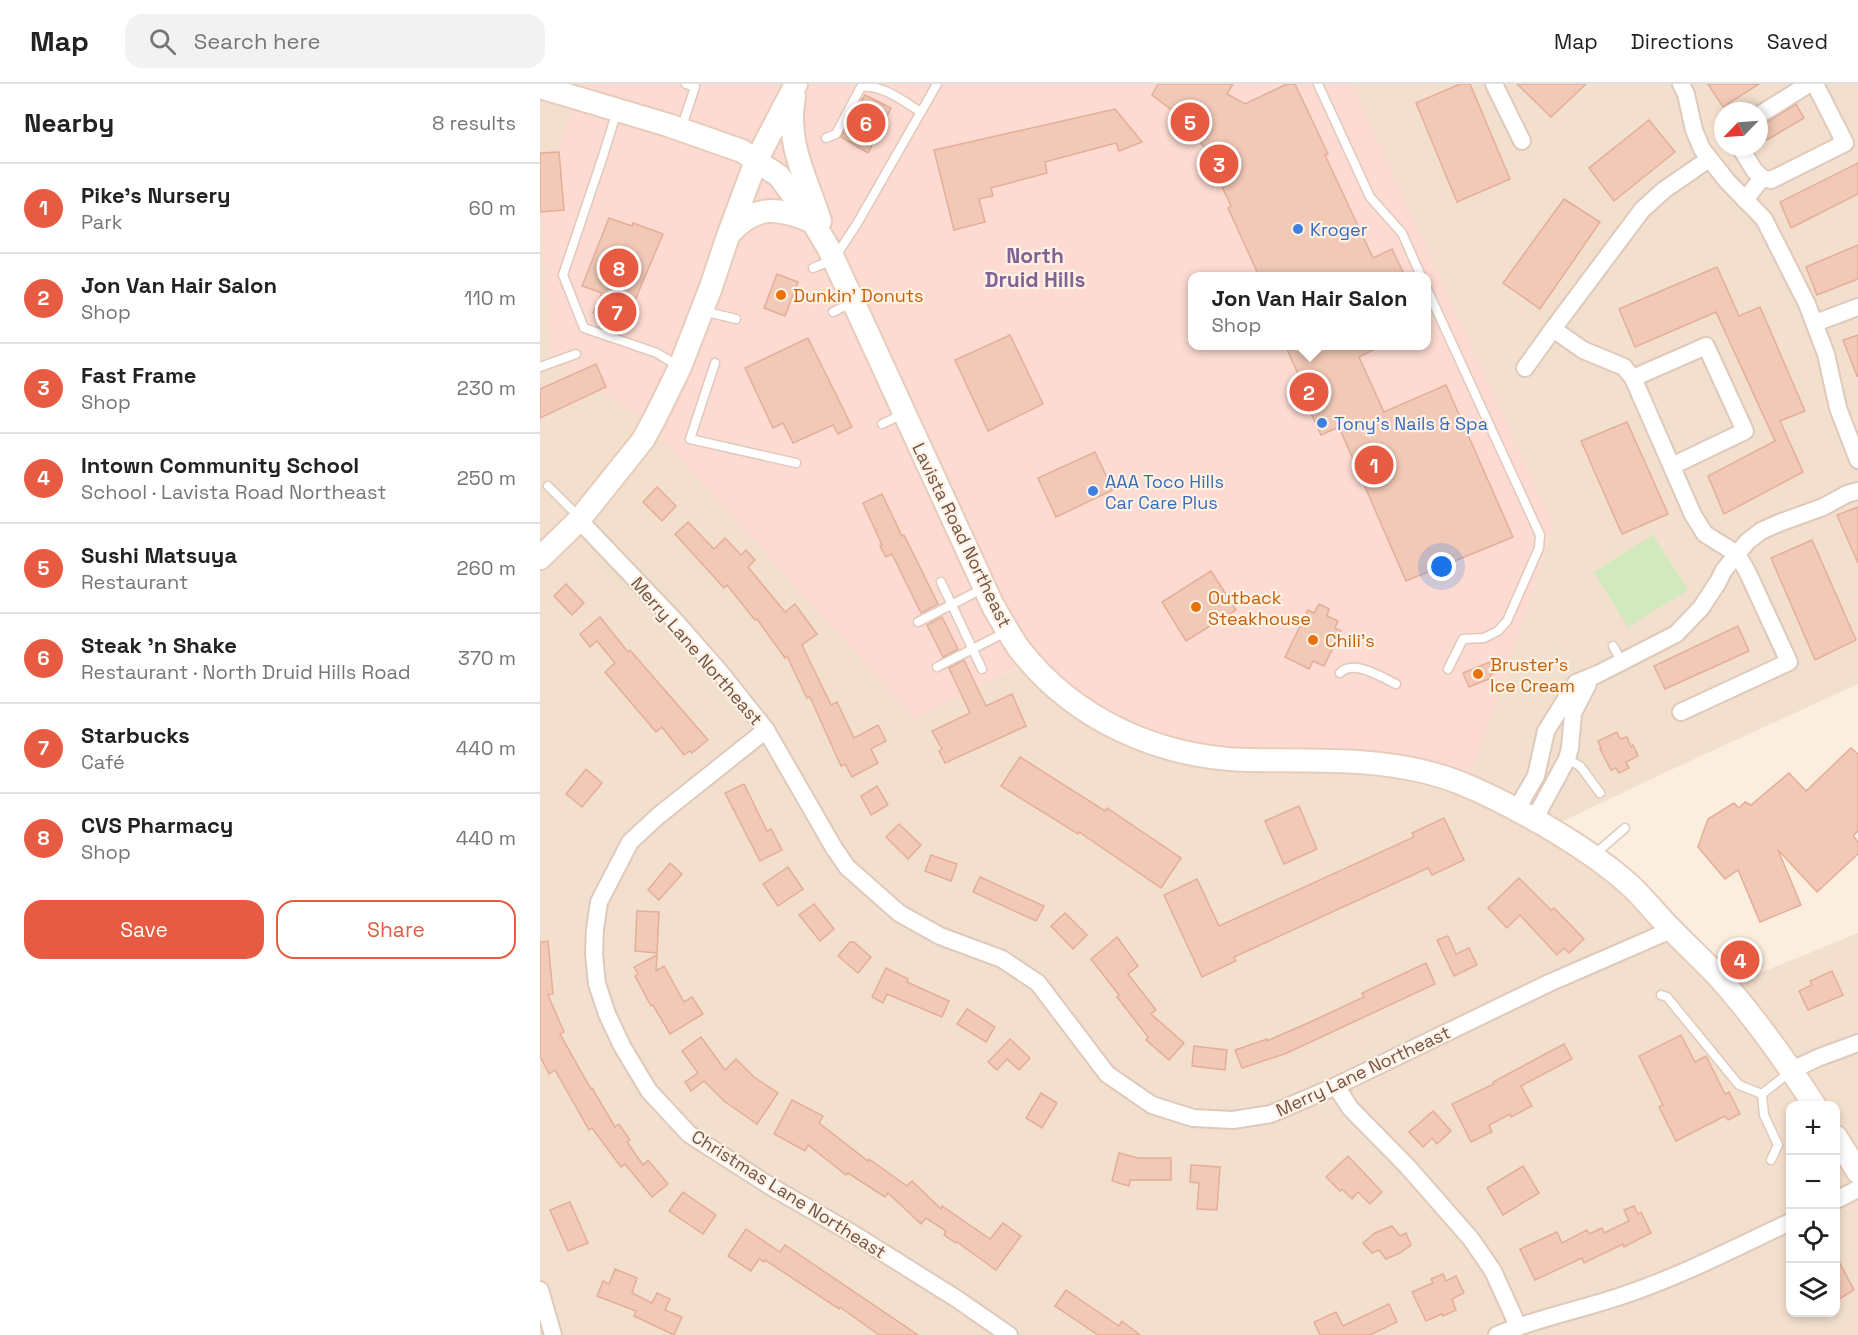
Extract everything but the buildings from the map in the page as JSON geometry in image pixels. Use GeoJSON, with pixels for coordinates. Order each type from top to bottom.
{"type":"FeatureCollection","features":[{"type":"Feature","properties":{"kind":"main road"},"geometry":{"type":"LineString","coordinates":[[540,558],[580,519],[643,440],[680,367],[756,161],[797,84]]}},
{"type":"Feature","properties":{"kind":"main road"},"geometry":{"type":"LineString","coordinates":[[797,84],[791,121],[795,148],[831,254]]}},
{"type":"Feature","properties":{"kind":"main road","name":"Lavista Road Northeast"},"geometry":{"type":"LineString","coordinates":[[540,87],[742,151],[779,176],[813,222],[831,254],[985,588],[1008,631],[1040,673],[1062,692],[1099,719],[1135,737],[1193,755],[1240,759],[1353,761],[1411,768],[1458,782],[1525,815],[1592,857],[1625,881],[1716,974],[1792,1070],[1812,1101]]}},
{"type":"Feature","properties":{"kind":"main road"},"geometry":{"type":"LineString","coordinates":[[728,236],[740,221],[752,215],[780,210],[813,222]]}},
{"type":"Feature","properties":{"kind":"main road"},"geometry":{"type":"LineString","coordinates":[[1840,1143],[1858,1172]]}},
{"type":"Feature","properties":{"kind":"street"},"geometry":{"type":"LineString","coordinates":[[1494,84],[1522,141]]}},
{"type":"Feature","properties":{"kind":"street"},"geometry":{"type":"LineString","coordinates":[[1681,84],[1686,94],[1698,141],[1727,182],[1758,211],[1769,227],[1815,323],[1826,354],[1838,408],[1858,460]]}},
{"type":"Feature","properties":{"kind":"street"},"geometry":{"type":"LineString","coordinates":[[1768,109],[1809,84]]}},
{"type":"Feature","properties":{"kind":"street"},"geometry":{"type":"LineString","coordinates":[[1745,156],[1762,178],[1771,180],[1845,143],[1815,84]]}},
{"type":"Feature","properties":{"kind":"street"},"geometry":{"type":"LineString","coordinates":[[1525,368],[1642,210],[1664,190],[1709,159]]}},
{"type":"Feature","properties":{"kind":"street"},"geometry":{"type":"LineString","coordinates":[[1745,200],[1762,178]]}},
{"type":"Feature","properties":{"kind":"street"},"geometry":{"type":"LineString","coordinates":[[1815,323],[1858,307]]}},
{"type":"Feature","properties":{"kind":"street"},"geometry":{"type":"LineString","coordinates":[[1553,329],[1583,350],[1624,367],[1633,378],[1694,515],[1705,534],[1737,554],[1789,662],[1681,712]]}},
{"type":"Feature","properties":{"kind":"street"},"geometry":{"type":"LineString","coordinates":[[1633,378],[1706,346],[1745,431],[1672,466]]}},
{"type":"Feature","properties":{"kind":"street"},"geometry":{"type":"LineString","coordinates":[[1525,815],[1546,730],[1576,683],[1676,634],[1701,608],[1724,570],[1737,554],[1761,531],[1858,491]]}},
{"type":"Feature","properties":{"kind":"street","name":"Merry Lane Northeast"},"geometry":{"type":"LineString","coordinates":[[580,519],[683,630],[766,730],[847,867],[899,913],[940,936],[1002,959],[1038,983],[1107,1074],[1152,1105],[1193,1118],[1233,1119],[1271,1114],[1336,1086],[1549,983],[1671,930]]}},
{"type":"Feature","properties":{"kind":"street"},"geometry":{"type":"LineString","coordinates":[[1525,815],[1567,759],[1574,713],[1583,690],[1598,674]]}},
{"type":"Feature","properties":{"kind":"street","name":"Christmas Lane Northeast"},"geometry":{"type":"LineString","coordinates":[[766,730],[658,816],[630,842],[599,902],[595,929],[594,954],[597,984],[607,1014],[622,1046],[649,1091],[689,1134],[770,1186],[873,1246],[1009,1335]]}},
{"type":"Feature","properties":{"kind":"street"},"geometry":{"type":"LineString","coordinates":[[1792,1070],[1858,1043]]}},
{"type":"Feature","properties":{"kind":"street"},"geometry":{"type":"LineString","coordinates":[[1336,1086],[1350,1108],[1407,1166],[1471,1239],[1493,1271],[1518,1326]]}},
{"type":"Feature","properties":{"kind":"street"},"geometry":{"type":"LineString","coordinates":[[1840,1198],[1858,1189]]}},
{"type":"Feature","properties":{"kind":"street"},"geometry":{"type":"LineString","coordinates":[[1497,1335],[1518,1326],[1622,1296],[1716,1258],[1786,1224]]}},
{"type":"Feature","properties":{"kind":"street"},"geometry":{"type":"LineString","coordinates":[[540,1290],[553,1335]]}},
{"type":"Feature","properties":{"kind":"lane"},"geometry":{"type":"LineString","coordinates":[[681,130],[695,87],[686,84]]}},
{"type":"Feature","properties":{"kind":"lane"},"geometry":{"type":"LineString","coordinates":[[813,268],[831,254],[858,222],[937,84]]}},
{"type":"Feature","properties":{"kind":"lane"},"geometry":{"type":"LineString","coordinates":[[1318,84],[1370,197],[1402,233],[1419,272]]}},
{"type":"Feature","properties":{"kind":"lane"},"geometry":{"type":"LineString","coordinates":[[826,138],[836,134],[861,87],[870,85],[887,91],[921,112]]}},
{"type":"Feature","properties":{"kind":"lane"},"geometry":{"type":"LineString","coordinates":[[617,110],[562,275],[584,328],[657,353],[680,367]]}},
{"type":"Feature","properties":{"kind":"lane"},"geometry":{"type":"LineString","coordinates":[[1431,298],[1540,535],[1539,548],[1507,621],[1498,631],[1484,638],[1463,639],[1448,669]]}},
{"type":"Feature","properties":{"kind":"lane"},"geometry":{"type":"LineString","coordinates":[[833,312],[854,302]]}},
{"type":"Feature","properties":{"kind":"lane"},"geometry":{"type":"LineString","coordinates":[[702,310],[736,319]]}},
{"type":"Feature","properties":{"kind":"lane"},"geometry":{"type":"LineString","coordinates":[[540,367],[576,354]]}},
{"type":"Feature","properties":{"kind":"lane"},"geometry":{"type":"LineString","coordinates":[[715,363],[690,439],[796,463]]}},
{"type":"Feature","properties":{"kind":"lane"},"geometry":{"type":"LineString","coordinates":[[882,424],[904,413]]}},
{"type":"Feature","properties":{"kind":"lane"},"geometry":{"type":"LineString","coordinates":[[548,486],[580,519]]}},
{"type":"Feature","properties":{"kind":"lane"},"geometry":{"type":"LineString","coordinates":[[941,582],[982,669]]}},
{"type":"Feature","properties":{"kind":"lane"},"geometry":{"type":"LineString","coordinates":[[918,622],[985,588]]}},
{"type":"Feature","properties":{"kind":"lane"},"geometry":{"type":"LineString","coordinates":[[937,667],[1008,631]]}},
{"type":"Feature","properties":{"kind":"lane"},"geometry":{"type":"LineString","coordinates":[[1613,646],[1622,662]]}},
{"type":"Feature","properties":{"kind":"lane"},"geometry":{"type":"LineString","coordinates":[[1340,673],[1349,667],[1357,668],[1396,684]]}},
{"type":"Feature","properties":{"kind":"lane"},"geometry":{"type":"LineString","coordinates":[[1567,759],[1580,766],[1600,793]]}},
{"type":"Feature","properties":{"kind":"lane"},"geometry":{"type":"LineString","coordinates":[[1592,857],[1625,828]]}},
{"type":"Feature","properties":{"kind":"lane"},"geometry":{"type":"LineString","coordinates":[[1716,974],[1749,957]]}},
{"type":"Feature","properties":{"kind":"lane"},"geometry":{"type":"LineString","coordinates":[[1661,995],[1667,997],[1739,1085],[1762,1094]]}},
{"type":"Feature","properties":{"kind":"lane"},"geometry":{"type":"LineString","coordinates":[[1762,1094],[1792,1070]]}},
{"type":"Feature","properties":{"kind":"lane"},"geometry":{"type":"LineString","coordinates":[[1762,1094],[1764,1115],[1778,1145],[1771,1160]]}},
{"type":"Feature","properties":{"kind":"shaded area"},"geometry":{"type":"Polygon","coordinates":[[[540,84],[579,84],[541,210],[644,419],[915,717],[1020,667],[1055,704],[1356,759],[1465,788],[1505,679],[1553,525],[1352,84],[1858,84],[1858,684],[1551,827],[1733,984],[1858,933],[1858,1335],[540,1335],[540,84]]]}},
{"type":"Feature","properties":{"kind":"shaded area"},"geometry":{"type":"Polygon","coordinates":[[[579,84],[1352,84],[1553,525],[1505,679],[1465,788],[1356,759],[1298,764],[1110,730],[1055,704],[1019,667],[915,718],[644,419],[552,360],[541,210],[579,84]]]}},
{"type":"Feature","properties":{"kind":"green space"},"geometry":{"type":"Polygon","coordinates":[[[1653,535],[1688,590],[1628,627],[1594,572],[1653,535]]]}},
{"type":"Feature","properties":{"kind":"place","name":"Sushi Matsuya"},"geometry":{"type":"Point","coordinates":[1190,122]}},
{"type":"Feature","properties":{"kind":"place","name":"Steak 'n Shake"},"geometry":{"type":"Point","coordinates":[866,123]}},
{"type":"Feature","properties":{"kind":"place","name":"Fast Frame"},"geometry":{"type":"Point","coordinates":[1219,164]}},
{"type":"Feature","properties":{"kind":"place","name":"Kroger"},"geometry":{"type":"Point","coordinates":[1298,229]}},
{"type":"Feature","properties":{"kind":"place","name":"CVS Pharmacy"},"geometry":{"type":"Point","coordinates":[619,268]}},
{"type":"Feature","properties":{"kind":"place","name":"Dunkin' Donuts"},"geometry":{"type":"Point","coordinates":[781,295]}},
{"type":"Feature","properties":{"kind":"place","name":"Starbucks"},"geometry":{"type":"Point","coordinates":[617,312]}},
{"type":"Feature","properties":{"kind":"place","name":"Jon Van Hair Salon"},"geometry":{"type":"Point","coordinates":[1309,392]}},
{"type":"Feature","properties":{"kind":"place","name":"Tony's Nails & Spa"},"geometry":{"type":"Point","coordinates":[1322,423]}},
{"type":"Feature","properties":{"kind":"place","name":"Pike's Nursery"},"geometry":{"type":"Point","coordinates":[1374,465]}},
{"type":"Feature","properties":{"kind":"place","name":"AAA Toco Hills Car Care Plus"},"geometry":{"type":"Point","coordinates":[1093,491]}},
{"type":"Feature","properties":{"kind":"place","name":"Outback Steakhouse"},"geometry":{"type":"Point","coordinates":[1196,607]}},
{"type":"Feature","properties":{"kind":"place","name":"Chili's"},"geometry":{"type":"Point","coordinates":[1313,640]}},
{"type":"Feature","properties":{"kind":"place","name":"Bruster's Ice Cream"},"geometry":{"type":"Point","coordinates":[1478,674]}},
{"type":"Feature","properties":{"kind":"place","name":"Intown Community School"},"geometry":{"type":"Point","coordinates":[1740,960]}},
{"type":"Feature","properties":{"kind":"district","name":"North Druid Hills"},"geometry":{"type":"Point","coordinates":[1035,267]}}]}
